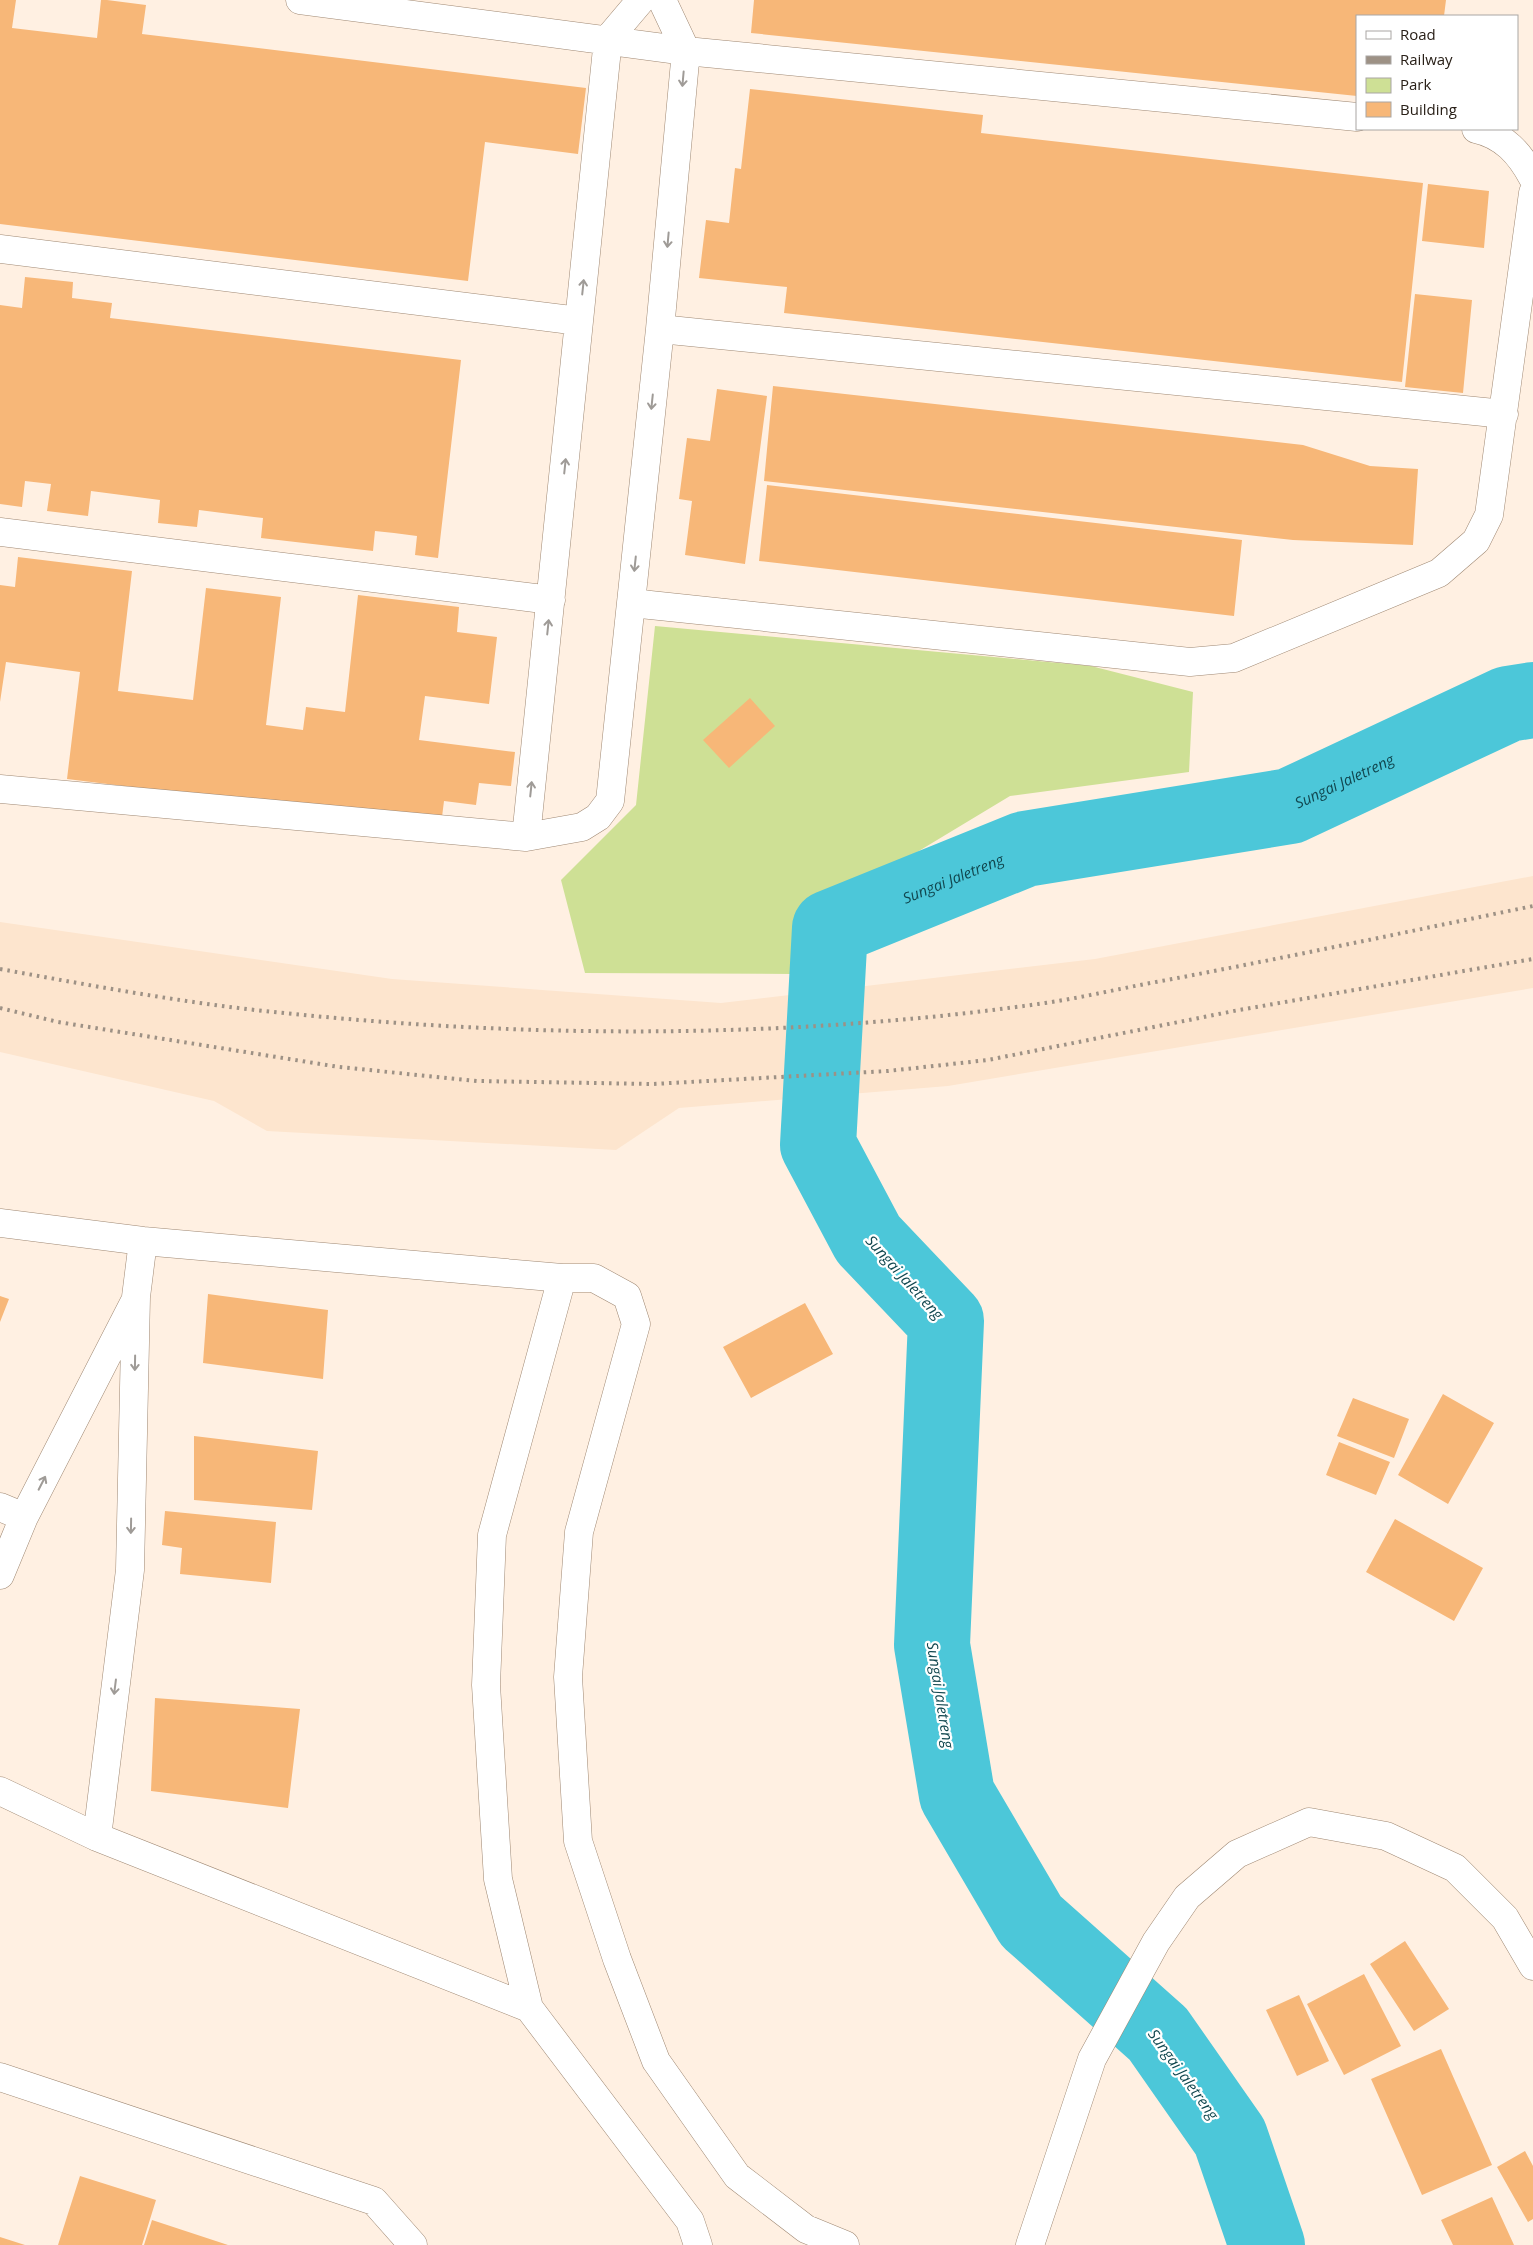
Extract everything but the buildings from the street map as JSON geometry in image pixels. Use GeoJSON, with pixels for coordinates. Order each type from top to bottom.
{"type":"FeatureCollection","features":[{"type":"Feature","properties":{"kind":"street"},"geometry":{"type":"LineString","coordinates":[[300,0],[608,39],[686,51],[1356,117]]}},
{"type":"Feature","properties":{"kind":"street"},"geometry":{"type":"LineString","coordinates":[[526,838],[608,39],[641,0]]}},
{"type":"Feature","properties":{"kind":"street"},"geometry":{"type":"LineString","coordinates":[[0,789],[526,838],[582,827],[598,817],[610,800],[660,329],[686,51],[662,0]]}},
{"type":"Feature","properties":{"kind":"street"},"geometry":{"type":"LineString","coordinates":[[1479,130],[1497,136],[1514,149],[1533,178]]}},
{"type":"Feature","properties":{"kind":"street"},"geometry":{"type":"LineString","coordinates":[[631,603],[1190,662],[1234,658],[1439,573],[1476,541],[1489,515],[1533,193]]}},
{"type":"Feature","properties":{"kind":"street"},"geometry":{"type":"LineString","coordinates":[[0,249],[580,321]]}},
{"type":"Feature","properties":{"kind":"street"},"geometry":{"type":"LineString","coordinates":[[660,329],[1504,414]]}},
{"type":"Feature","properties":{"kind":"street"},"geometry":{"type":"LineString","coordinates":[[0,532],[551,600]]}},
{"type":"Feature","properties":{"kind":"street"},"geometry":{"type":"LineString","coordinates":[[0,1223],[143,1241],[562,1278],[594,1278],[627,1296],[636,1324],[579,1532],[568,1677],[578,1842],[617,1960],[656,2061],[737,2176],[806,2228],[845,2245]]}},
{"type":"Feature","properties":{"kind":"street"},"geometry":{"type":"LineString","coordinates":[[97,1837],[130,1570],[136,1297],[143,1241]]}},
{"type":"Feature","properties":{"kind":"street"},"geometry":{"type":"LineString","coordinates":[[562,1278],[492,1535],[486,1686],[498,1880],[529,2008],[690,2221],[698,2245]]}},
{"type":"Feature","properties":{"kind":"street"},"geometry":{"type":"LineString","coordinates":[[0,1575],[12,1512],[136,1297]]}},
{"type":"Feature","properties":{"kind":"street"},"geometry":{"type":"LineString","coordinates":[[0,1790],[97,1837],[529,2008]]}},
{"type":"Feature","properties":{"kind":"street"},"geometry":{"type":"LineString","coordinates":[[1030,2245],[1092,2059],[1156,1942],[1186,1897],[1237,1854],[1309,1822],[1386,1836],[1454,1868],[1505,1918],[1533,1966]]}},
{"type":"Feature","properties":{"kind":"street"},"geometry":{"type":"LineString","coordinates":[[0,2077],[374,2201],[413,2245]]}},
{"type":"Feature","properties":{"kind":"shaded area"},"geometry":{"type":"Polygon","coordinates":[[[1533,876],[1533,988],[948,1086],[679,1108],[616,1150],[267,1131],[214,1101],[0,1052],[0,922],[392,979],[721,1003],[1095,959],[1533,876]]]}},
{"type":"Feature","properties":{"kind":"green space"},"geometry":{"type":"Polygon","coordinates":[[[655,626],[1091,666],[1193,692],[1189,772],[1010,796],[821,910],[793,974],[585,973],[561,880],[636,805],[655,626]]]}},
{"type":"Feature","properties":{"kind":"waterway","name":"Sungai Jaletreng"},"geometry":{"type":"LineString","coordinates":[[1267,2245],[1230,2137],[1158,2034],[1031,1921],[957,1795],[932,1645],[946,1321],[868,1239],[818,1145],[830,928],[1025,849],[1290,806],[1508,704],[1533,700]]}},
{"type":"Feature","properties":{"kind":"railway"},"geometry":{"type":"LineString","coordinates":[[0,969],[213,1005],[379,1022],[569,1031],[760,1029],[951,1015],[1060,1001],[1533,906]]}},
{"type":"Feature","properties":{"kind":"railway"},"geometry":{"type":"LineString","coordinates":[[0,1008],[58,1022],[339,1067],[477,1081],[653,1084],[888,1071],[988,1060],[1239,1010],[1533,959]]}}]}
